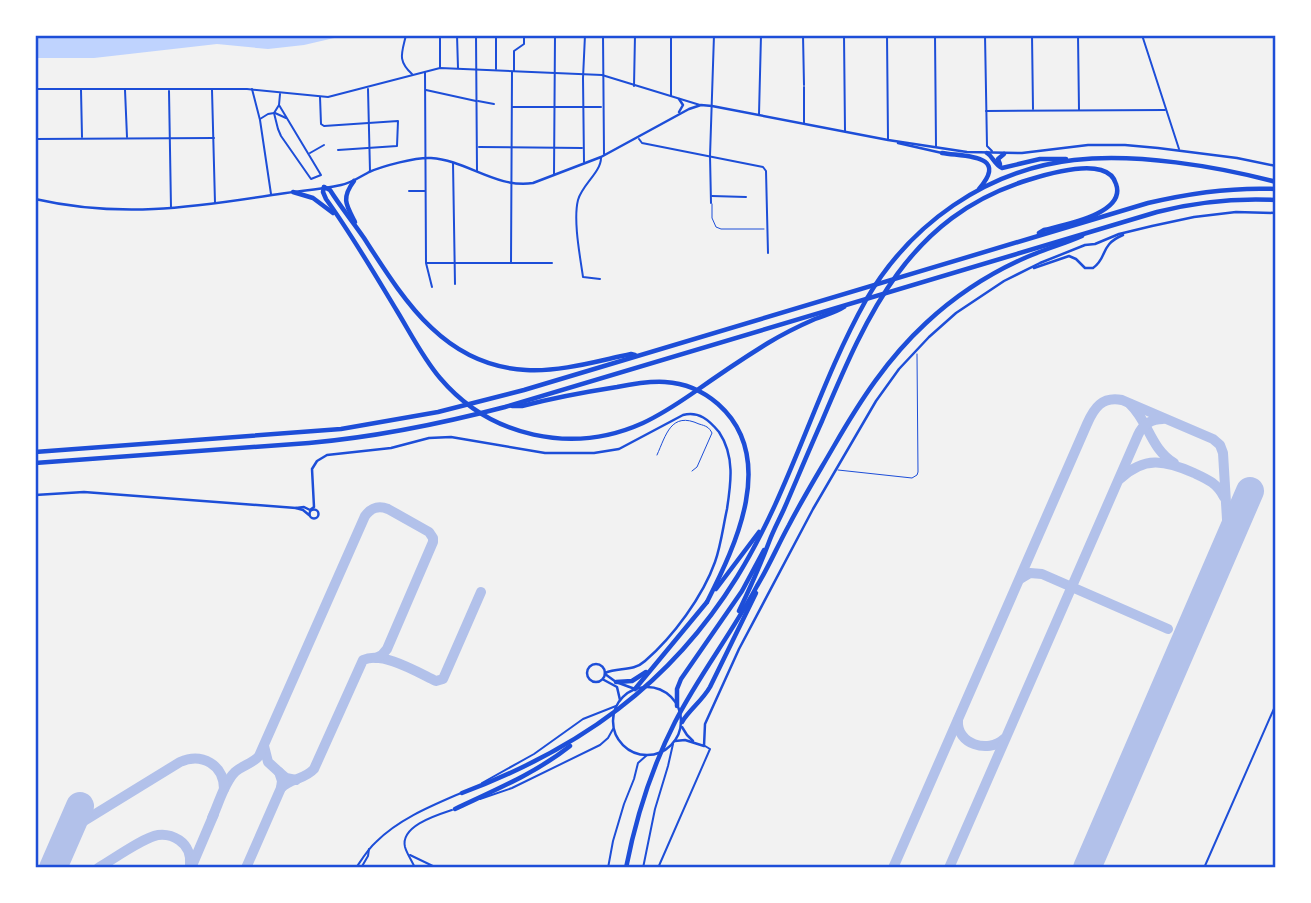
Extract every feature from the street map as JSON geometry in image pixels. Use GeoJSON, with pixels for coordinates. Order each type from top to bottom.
{"type":"FeatureCollection","features":[{"type":"Feature","properties":{"kind":"highway"},"geometry":{"type":"LineString","coordinates":[[942,153],[978,158],[987,163],[989,175],[977,190]]}},
{"type":"Feature","properties":{"kind":"highway"},"geometry":{"type":"LineString","coordinates":[[987,153],[999,167],[1006,168],[1040,159],[1108,158],[1174,163],[1244,173],[1276,182]]}},
{"type":"Feature","properties":{"kind":"highway"},"geometry":{"type":"LineString","coordinates":[[1004,154],[998,162],[1006,168]]}},
{"type":"Feature","properties":{"kind":"highway"},"geometry":{"type":"LineString","coordinates":[[462,793],[530,765],[561,749],[605,720],[653,681],[719,605],[749,557],[766,523],[831,372],[861,311],[886,270],[907,244],[948,209],[977,190],[1029,169],[1077,159]]}},
{"type":"Feature","properties":{"kind":"highway"},"geometry":{"type":"LineString","coordinates":[[727,636],[755,579],[845,368],[872,312],[905,264],[950,220],[981,200],[1012,186],[1051,174],[1086,169],[1101,170],[1114,180],[1117,194],[1108,209],[1044,230],[1032,237]]}},
{"type":"Feature","properties":{"kind":"highway"},"geometry":{"type":"LineString","coordinates":[[354,181],[345,198],[360,233]]}},
{"type":"Feature","properties":{"kind":"highway"},"geometry":{"type":"LineString","coordinates":[[324,187],[325,195],[439,376],[458,397],[477,412],[497,423],[533,435],[572,439],[605,435],[635,426],[666,411],[779,336],[851,303]]}},
{"type":"Feature","properties":{"kind":"highway"},"geometry":{"type":"LineString","coordinates":[[324,187],[330,190],[395,286],[427,325],[460,350],[482,361],[508,368],[543,370],[638,355]]}},
{"type":"Feature","properties":{"kind":"highway"},"geometry":{"type":"LineString","coordinates":[[35,452],[299,433],[387,422],[438,412],[488,400],[1136,206],[1182,195],[1228,189],[1276,189]]}},
{"type":"Feature","properties":{"kind":"highway"},"geometry":{"type":"LineString","coordinates":[[293,192],[322,203],[347,230]]}},
{"type":"Feature","properties":{"kind":"highway"},"geometry":{"type":"LineString","coordinates":[[35,463],[332,441],[423,427],[505,407],[1168,209],[1238,200],[1276,200]]}},
{"type":"Feature","properties":{"kind":"highway"},"geometry":{"type":"LineString","coordinates":[[626,868],[639,811],[658,760],[684,705],[758,585],[854,412],[881,372],[904,344],[943,308],[986,279],[1029,256],[1098,229]]}},
{"type":"Feature","properties":{"kind":"highway"},"geometry":{"type":"LineString","coordinates":[[505,407],[566,395],[665,382],[687,386],[708,395],[728,413],[746,449],[748,488],[739,529],[707,602]]}},
{"type":"Feature","properties":{"kind":"highway"},"geometry":{"type":"LineString","coordinates":[[635,689],[707,602],[766,523]]}},
{"type":"Feature","properties":{"kind":"highway"},"geometry":{"type":"LineString","coordinates":[[677,706],[677,689],[681,679],[747,583],[769,542]]}},
{"type":"Feature","properties":{"kind":"highway"},"geometry":{"type":"LineString","coordinates":[[681,724],[710,687],[758,585]]}},
{"type":"Feature","properties":{"kind":"highway"},"geometry":{"type":"LineString","coordinates":[[616,682],[632,681],[652,667]]}},
{"type":"Feature","properties":{"kind":"highway"},"geometry":{"type":"LineString","coordinates":[[455,808],[533,771],[558,756],[587,732]]}},
{"type":"Feature","properties":{"kind":"street"},"geometry":{"type":"LineString","coordinates":[[405,35],[401,60],[412,75]]}},
{"type":"Feature","properties":{"kind":"street"},"geometry":{"type":"LineString","coordinates":[[440,35],[440,68]]}},
{"type":"Feature","properties":{"kind":"street"},"geometry":{"type":"LineString","coordinates":[[457,35],[458,69]]}},
{"type":"Feature","properties":{"kind":"street"},"geometry":{"type":"LineString","coordinates":[[476,35],[477,172]]}},
{"type":"Feature","properties":{"kind":"street"},"geometry":{"type":"LineString","coordinates":[[496,35],[496,70]]}},
{"type":"Feature","properties":{"kind":"street"},"geometry":{"type":"LineString","coordinates":[[511,263],[511,107],[514,51],[524,44],[524,35]]}},
{"type":"Feature","properties":{"kind":"street"},"geometry":{"type":"LineString","coordinates":[[554,174],[555,35]]}},
{"type":"Feature","properties":{"kind":"street"},"geometry":{"type":"LineString","coordinates":[[584,163],[585,35]]}},
{"type":"Feature","properties":{"kind":"street"},"geometry":{"type":"LineString","coordinates":[[600,279],[583,277],[576,210],[581,192],[600,166],[602,156],[603,35]]}},
{"type":"Feature","properties":{"kind":"street"},"geometry":{"type":"LineString","coordinates":[[634,86],[635,35]]}},
{"type":"Feature","properties":{"kind":"street"},"geometry":{"type":"LineString","coordinates":[[671,35],[671,96]]}},
{"type":"Feature","properties":{"kind":"street"},"geometry":{"type":"LineString","coordinates":[[711,203],[714,35]]}},
{"type":"Feature","properties":{"kind":"street"},"geometry":{"type":"LineString","coordinates":[[758,116],[761,35]]}},
{"type":"Feature","properties":{"kind":"street"},"geometry":{"type":"LineString","coordinates":[[803,35],[804,124]]}},
{"type":"Feature","properties":{"kind":"street"},"geometry":{"type":"LineString","coordinates":[[844,35],[845,132]]}},
{"type":"Feature","properties":{"kind":"street"},"geometry":{"type":"LineString","coordinates":[[887,35],[888,140]]}},
{"type":"Feature","properties":{"kind":"street"},"geometry":{"type":"LineString","coordinates":[[935,35],[936,147]]}},
{"type":"Feature","properties":{"kind":"street"},"geometry":{"type":"LineString","coordinates":[[985,35],[987,153]]}},
{"type":"Feature","properties":{"kind":"street"},"geometry":{"type":"LineString","coordinates":[[1032,35],[1033,110]]}},
{"type":"Feature","properties":{"kind":"street"},"geometry":{"type":"LineString","coordinates":[[1079,35],[1079,110]]}},
{"type":"Feature","properties":{"kind":"street"},"geometry":{"type":"LineString","coordinates":[[1142,35],[1180,150]]}},
{"type":"Feature","properties":{"kind":"street"},"geometry":{"type":"LineString","coordinates":[[214,138],[36,139],[36,89],[252,89],[328,97],[440,68],[602,75],[701,105],[936,147],[1004,154],[1106,145],[1144,146],[1276,166]]}},
{"type":"Feature","properties":{"kind":"street"},"geometry":{"type":"LineString","coordinates":[[425,72],[426,263],[432,287]]}},
{"type":"Feature","properties":{"kind":"street"},"geometry":{"type":"LineString","coordinates":[[368,87],[370,172]]}},
{"type":"Feature","properties":{"kind":"street"},"geometry":{"type":"LineString","coordinates":[[81,89],[82,139]]}},
{"type":"Feature","properties":{"kind":"street"},"geometry":{"type":"LineString","coordinates":[[125,89],[127,139]]}},
{"type":"Feature","properties":{"kind":"street"},"geometry":{"type":"LineString","coordinates":[[169,89],[171,209]]}},
{"type":"Feature","properties":{"kind":"street"},"geometry":{"type":"LineString","coordinates":[[212,89],[215,203]]}},
{"type":"Feature","properties":{"kind":"street"},"geometry":{"type":"LineString","coordinates":[[252,89],[260,120],[272,195]]}},
{"type":"Feature","properties":{"kind":"street"},"geometry":{"type":"LineString","coordinates":[[425,90],[494,104]]}},
{"type":"Feature","properties":{"kind":"street"},"geometry":{"type":"LineString","coordinates":[[279,105],[321,175],[317,178],[312,179],[278,130],[274,113],[279,105],[280,93]]}},
{"type":"Feature","properties":{"kind":"street"},"geometry":{"type":"LineString","coordinates":[[320,97],[321,124],[324,126],[398,121],[397,146],[338,150]]}},
{"type":"Feature","properties":{"kind":"street"},"geometry":{"type":"LineString","coordinates":[[677,115],[683,105],[679,99]]}},
{"type":"Feature","properties":{"kind":"street"},"geometry":{"type":"LineString","coordinates":[[35,199],[88,208],[139,211],[171,209],[343,185],[385,165],[430,158],[523,185],[602,156],[677,115],[701,105]]}},
{"type":"Feature","properties":{"kind":"street"},"geometry":{"type":"LineString","coordinates":[[511,107],[603,107]]}},
{"type":"Feature","properties":{"kind":"street"},"geometry":{"type":"LineString","coordinates":[[986,111],[1165,110]]}},
{"type":"Feature","properties":{"kind":"street"},"geometry":{"type":"LineString","coordinates":[[260,120],[274,113],[287,118]]}},
{"type":"Feature","properties":{"kind":"street"},"geometry":{"type":"LineString","coordinates":[[637,137],[642,143],[764,167],[768,253]]}},
{"type":"Feature","properties":{"kind":"street"},"geometry":{"type":"LineString","coordinates":[[888,140],[942,153]]}},
{"type":"Feature","properties":{"kind":"street"},"geometry":{"type":"LineString","coordinates":[[308,154],[324,145]]}},
{"type":"Feature","properties":{"kind":"street"},"geometry":{"type":"LineString","coordinates":[[987,146],[987,153]]}},
{"type":"Feature","properties":{"kind":"street"},"geometry":{"type":"LineString","coordinates":[[477,147],[583,148]]}},
{"type":"Feature","properties":{"kind":"street"},"geometry":{"type":"LineString","coordinates":[[453,163],[455,285]]}},
{"type":"Feature","properties":{"kind":"street"},"geometry":{"type":"LineString","coordinates":[[409,191],[426,191]]}},
{"type":"Feature","properties":{"kind":"street"},"geometry":{"type":"LineString","coordinates":[[711,196],[746,197]]}},
{"type":"Feature","properties":{"kind":"street"},"geometry":{"type":"LineString","coordinates":[[704,746],[705,724],[738,649],[835,470],[876,401],[916,350],[956,313],[1004,281],[1083,246],[1169,222],[1212,214],[1276,213]]}},
{"type":"Feature","properties":{"kind":"street"},"geometry":{"type":"LineString","coordinates":[[1028,270],[1068,256],[1076,259],[1085,268],[1093,268],[1112,241],[1130,232]]}},
{"type":"Feature","properties":{"kind":"street"},"geometry":{"type":"LineString","coordinates":[[1090,244],[1099,249],[1101,257]]}},
{"type":"Feature","properties":{"kind":"street"},"geometry":{"type":"LineString","coordinates":[[1078,262],[1077,254],[1083,246]]}},
{"type":"Feature","properties":{"kind":"street"},"geometry":{"type":"LineString","coordinates":[[426,263],[552,263]]}},
{"type":"Feature","properties":{"kind":"street"},"geometry":{"type":"LineString","coordinates":[[309,514],[315,504],[312,469],[317,461],[327,455],[391,448],[442,437],[545,453],[594,453],[619,449],[683,415],[694,414],[705,418],[722,437],[731,468],[728,504],[715,563],[685,615],[651,656],[632,669],[605,674],[601,681]]}},
{"type":"Feature","properties":{"kind":"street"},"geometry":{"type":"LineString","coordinates":[[35,495],[84,492],[296,508],[305,510],[314,518],[318,516],[316,510],[296,508]]}},
{"type":"Feature","properties":{"kind":"street"},"geometry":{"type":"LineString","coordinates":[[612,671],[598,664],[593,664],[587,671],[591,680],[606,680],[615,686],[620,699]]}},
{"type":"Feature","properties":{"kind":"street"},"geometry":{"type":"LineString","coordinates":[[603,667],[605,674],[616,682],[635,689]]}},
{"type":"Feature","properties":{"kind":"street"},"geometry":{"type":"LineString","coordinates":[[658,868],[710,749],[682,740],[660,753],[635,754],[625,749],[618,741],[613,729],[612,715],[620,699],[635,689],[655,688],[667,694],[677,706],[681,724],[687,735],[696,743]]}},
{"type":"Feature","properties":{"kind":"street"},"geometry":{"type":"LineString","coordinates":[[1204,868],[1276,704]]}},
{"type":"Feature","properties":{"kind":"street"},"geometry":{"type":"LineString","coordinates":[[356,868],[369,848],[386,832],[415,814],[524,760],[583,719],[616,706]]}},
{"type":"Feature","properties":{"kind":"street"},"geometry":{"type":"LineString","coordinates":[[643,868],[655,809],[681,724]]}},
{"type":"Feature","properties":{"kind":"street"},"geometry":{"type":"LineString","coordinates":[[415,868],[405,842],[411,830],[455,808],[512,788],[600,745],[613,729]]}},
{"type":"Feature","properties":{"kind":"street"},"geometry":{"type":"LineString","coordinates":[[608,868],[624,804],[639,761],[647,755]]}},
{"type":"Feature","properties":{"kind":"street"},"geometry":{"type":"LineString","coordinates":[[361,868],[369,848]]}},
{"type":"Feature","properties":{"kind":"street"},"geometry":{"type":"LineString","coordinates":[[410,854],[435,868]]}},
{"type":"Feature","properties":{"kind":"lane"},"geometry":{"type":"LineString","coordinates":[[711,203],[716,227],[767,229]]}},
{"type":"Feature","properties":{"kind":"lane"},"geometry":{"type":"LineString","coordinates":[[835,470],[912,478],[917,475],[916,350]]}},
{"type":"Feature","properties":{"kind":"lane"},"geometry":{"type":"LineString","coordinates":[[657,455],[669,428],[679,421],[688,419],[709,428],[712,433],[697,467],[692,471]]}},
{"type":"Feature","properties":{"kind":"water"},"geometry":{"type":"Polygon","coordinates":[[[35,35],[347,35],[304,45],[268,49],[217,44],[94,58],[35,58],[35,35]]]}},
{"type":"Feature","properties":{"kind":"taxiway"},"geometry":{"type":"LineString","coordinates":[[893,868],[1087,424],[1100,405],[1109,400],[1122,400],[1213,439],[1220,445],[1223,453],[1228,536],[1226,545]]}},
{"type":"Feature","properties":{"kind":"taxiway"},"geometry":{"type":"LineString","coordinates":[[1130,404],[1160,450],[1174,463]]}},
{"type":"Feature","properties":{"kind":"taxiway"},"geometry":{"type":"LineString","coordinates":[[949,868],[1138,435],[1148,423],[1163,419]]}},
{"type":"Feature","properties":{"kind":"taxiway"},"geometry":{"type":"LineString","coordinates":[[1120,479],[1146,464],[1164,463],[1207,480],[1215,485],[1224,497]]}},
{"type":"Feature","properties":{"kind":"taxiway"},"geometry":{"type":"LineString","coordinates":[[212,818],[231,777],[259,756],[365,516],[372,509],[381,507],[429,532],[433,542],[387,649],[376,658]]}},
{"type":"Feature","properties":{"kind":"taxiway"},"geometry":{"type":"LineString","coordinates":[[1020,579],[1030,573],[1042,574],[1168,629]]}},
{"type":"Feature","properties":{"kind":"taxiway"},"geometry":{"type":"LineString","coordinates":[[281,788],[314,769],[363,660],[390,660],[436,681],[443,679],[481,592]]}},
{"type":"Feature","properties":{"kind":"taxiway"},"geometry":{"type":"LineString","coordinates":[[958,720],[962,735],[974,744],[990,746],[1004,739]]}},
{"type":"Feature","properties":{"kind":"taxiway"},"geometry":{"type":"LineString","coordinates":[[264,746],[268,762],[279,772]]}},
{"type":"Feature","properties":{"kind":"taxiway"},"geometry":{"type":"LineString","coordinates":[[67,837],[79,824],[188,759],[204,760],[216,767],[224,789]]}},
{"type":"Feature","properties":{"kind":"taxiway"},"geometry":{"type":"LineString","coordinates":[[246,868],[281,788],[279,772],[286,778],[296,780]]}},
{"type":"Feature","properties":{"kind":"taxiway"},"geometry":{"type":"LineString","coordinates":[[191,868],[214,814]]}},
{"type":"Feature","properties":{"kind":"taxiway"},"geometry":{"type":"LineString","coordinates":[[98,868],[145,840],[161,835],[172,836],[185,845],[190,865]]}},
{"type":"Feature","properties":{"kind":"runway"},"geometry":{"type":"LineString","coordinates":[[1087,868],[1250,491]]}},
{"type":"Feature","properties":{"kind":"runway"},"geometry":{"type":"LineString","coordinates":[[53,868],[80,806]]}}]}
